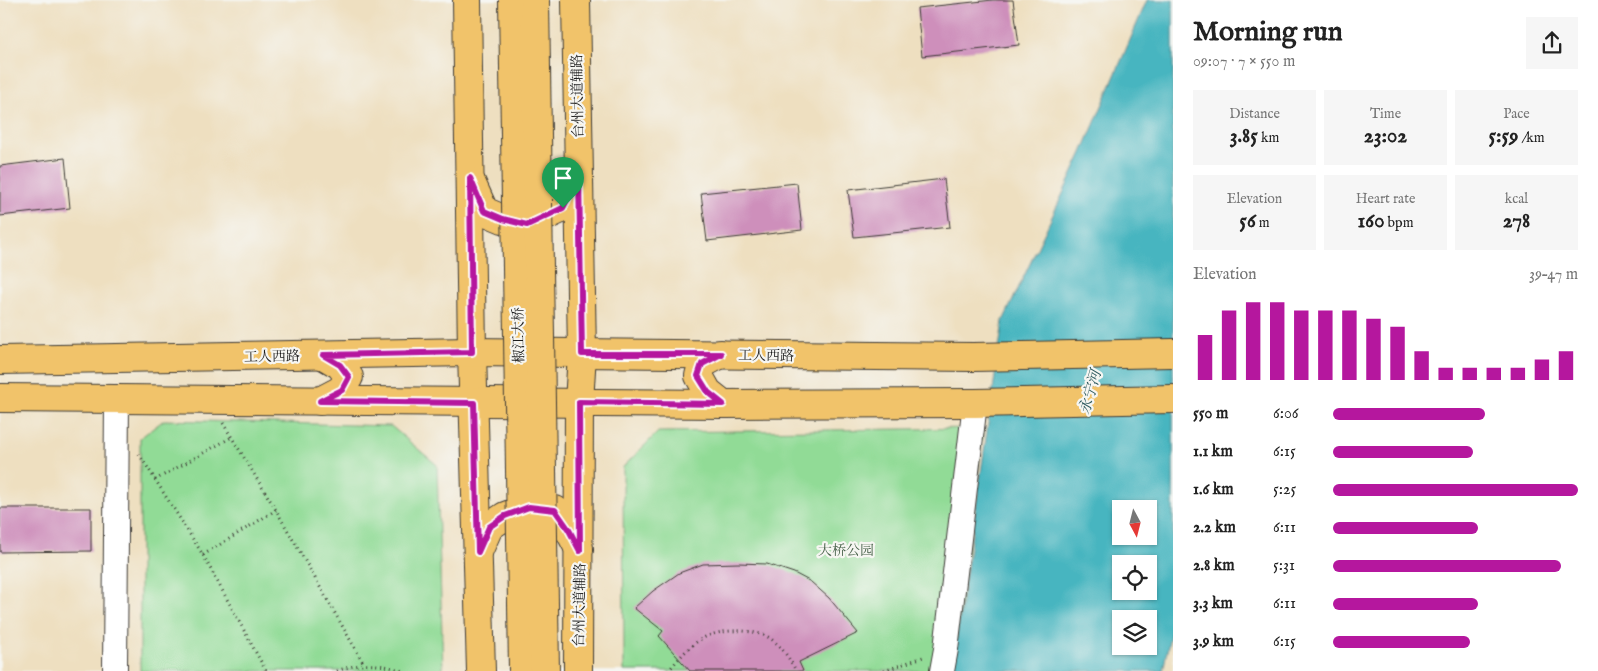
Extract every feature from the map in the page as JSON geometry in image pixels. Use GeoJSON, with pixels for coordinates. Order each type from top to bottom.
{"type":"FeatureCollection","features":[{"type":"Feature","properties":{"kind":"main road"},"geometry":{"type":"LineString","coordinates":[[467,0],[472,352],[481,671]]}},
{"type":"Feature","properties":{"kind":"main road","name":"椒江大桥"},"geometry":{"type":"LineString","coordinates":[[513,0],[523,671]]}},
{"type":"Feature","properties":{"kind":"main road","name":"椒江大桥"},"geometry":{"type":"LineString","coordinates":[[535,0],[544,671]]}},
{"type":"Feature","properties":{"kind":"main road","name":"台州大道辅路"},"geometry":{"type":"LineString","coordinates":[[576,0],[582,354],[579,402],[580,551],[578,671]]}},
{"type":"Feature","properties":{"kind":"main road"},"geometry":{"type":"LineString","coordinates":[[470,178],[484,211],[503,219],[527,225],[563,208],[579,175]]}},
{"type":"Feature","properties":{"kind":"main road","name":"工人西路"},"geometry":{"type":"LineString","coordinates":[[0,360],[472,352],[973,357],[1173,353]]}},
{"type":"Feature","properties":{"kind":"main road"},"geometry":{"type":"LineString","coordinates":[[721,354],[702,364],[698,376],[708,392],[723,404]]}},
{"type":"Feature","properties":{"kind":"main road"},"geometry":{"type":"LineString","coordinates":[[320,401],[342,390],[349,377],[340,365],[323,355]]}},
{"type":"Feature","properties":{"kind":"main road"},"geometry":{"type":"LineString","coordinates":[[0,398],[723,404],[1173,400]]}},
{"type":"Feature","properties":{"kind":"main road"},"geometry":{"type":"LineString","coordinates":[[478,552],[489,527],[505,516],[529,507],[555,510],[569,530],[580,551]]}},
{"type":"Feature","properties":{"kind":"street"},"geometry":{"type":"LineString","coordinates":[[115,671],[117,398]]}},
{"type":"Feature","properties":{"kind":"street"},"geometry":{"type":"LineString","coordinates":[[944,660],[975,403]]}},
{"type":"Feature","properties":{"kind":"path"},"geometry":{"type":"LineString","coordinates":[[208,399],[276,510],[364,664]]}},
{"type":"Feature","properties":{"kind":"path"},"geometry":{"type":"LineString","coordinates":[[155,480],[232,437]]}},
{"type":"Feature","properties":{"kind":"path"},"geometry":{"type":"LineString","coordinates":[[136,449],[203,555],[266,671]]}},
{"type":"Feature","properties":{"kind":"path"},"geometry":{"type":"LineString","coordinates":[[203,555],[276,510]]}},
{"type":"Feature","properties":{"kind":"path"},"geometry":{"type":"LineString","coordinates":[[668,671],[685,650],[700,639],[724,631],[747,631],[768,637],[782,650],[796,671]]}},
{"type":"Feature","properties":{"kind":"path"},"geometry":{"type":"LineString","coordinates":[[884,671],[944,660]]}},
{"type":"Feature","properties":{"kind":"path"},"geometry":{"type":"LineString","coordinates":[[340,671],[364,664],[386,665],[403,671]]}},
{"type":"Feature","properties":{"kind":"green space"},"geometry":{"type":"Polygon","coordinates":[[[164,420],[391,426],[437,465],[443,671],[140,671],[140,438],[164,420]]]}},
{"type":"Feature","properties":{"kind":"green space","name":"大桥公园"},"geometry":{"type":"Polygon","coordinates":[[[983,428],[952,671],[624,671],[623,467],[658,432],[983,428]]]}},
{"type":"Feature","properties":{"kind":"water","name":"永宁河"},"geometry":{"type":"Polygon","coordinates":[[[1147,0],[1173,0],[1173,621],[1163,671],[952,671],[1003,321],[1081,155],[1147,0]]]}},
{"type":"Feature","properties":{"kind":"building"},"geometry":{"type":"Polygon","coordinates":[[[993,0],[1013,0],[1019,45],[922,56],[917,8],[993,0]]]}},
{"type":"Feature","properties":{"kind":"building"},"geometry":{"type":"Polygon","coordinates":[[[65,158],[70,208],[0,216],[0,166],[65,158]]]}},
{"type":"Feature","properties":{"kind":"building"},"geometry":{"type":"Polygon","coordinates":[[[944,179],[950,227],[854,237],[848,190],[944,179]]]}},
{"type":"Feature","properties":{"kind":"building"},"geometry":{"type":"Polygon","coordinates":[[[797,183],[802,230],[707,241],[701,193],[797,183]]]}},
{"type":"Feature","properties":{"kind":"building"},"geometry":{"type":"Polygon","coordinates":[[[0,508],[91,508],[91,551],[0,552],[0,508]]]}},
{"type":"Feature","properties":{"kind":"building"},"geometry":{"type":"Polygon","coordinates":[[[703,564],[767,564],[794,573],[811,582],[829,598],[858,633],[799,662],[803,671],[690,671],[659,636],[663,631],[634,608],[653,591],[679,573],[703,564]]]}},
{"type":"Feature","properties":{"kind":"route"},"geometry":{"type":"LineString","coordinates":[[579,175],[582,354],[721,354],[702,364],[698,376],[708,392],[723,404],[579,402],[580,551],[569,530],[555,510],[529,507],[505,516],[489,527],[478,552],[474,403],[320,401],[342,390],[349,377],[340,365],[323,355],[472,352],[470,178],[484,211],[503,219],[527,225],[563,208],[579,175]]}}]}
